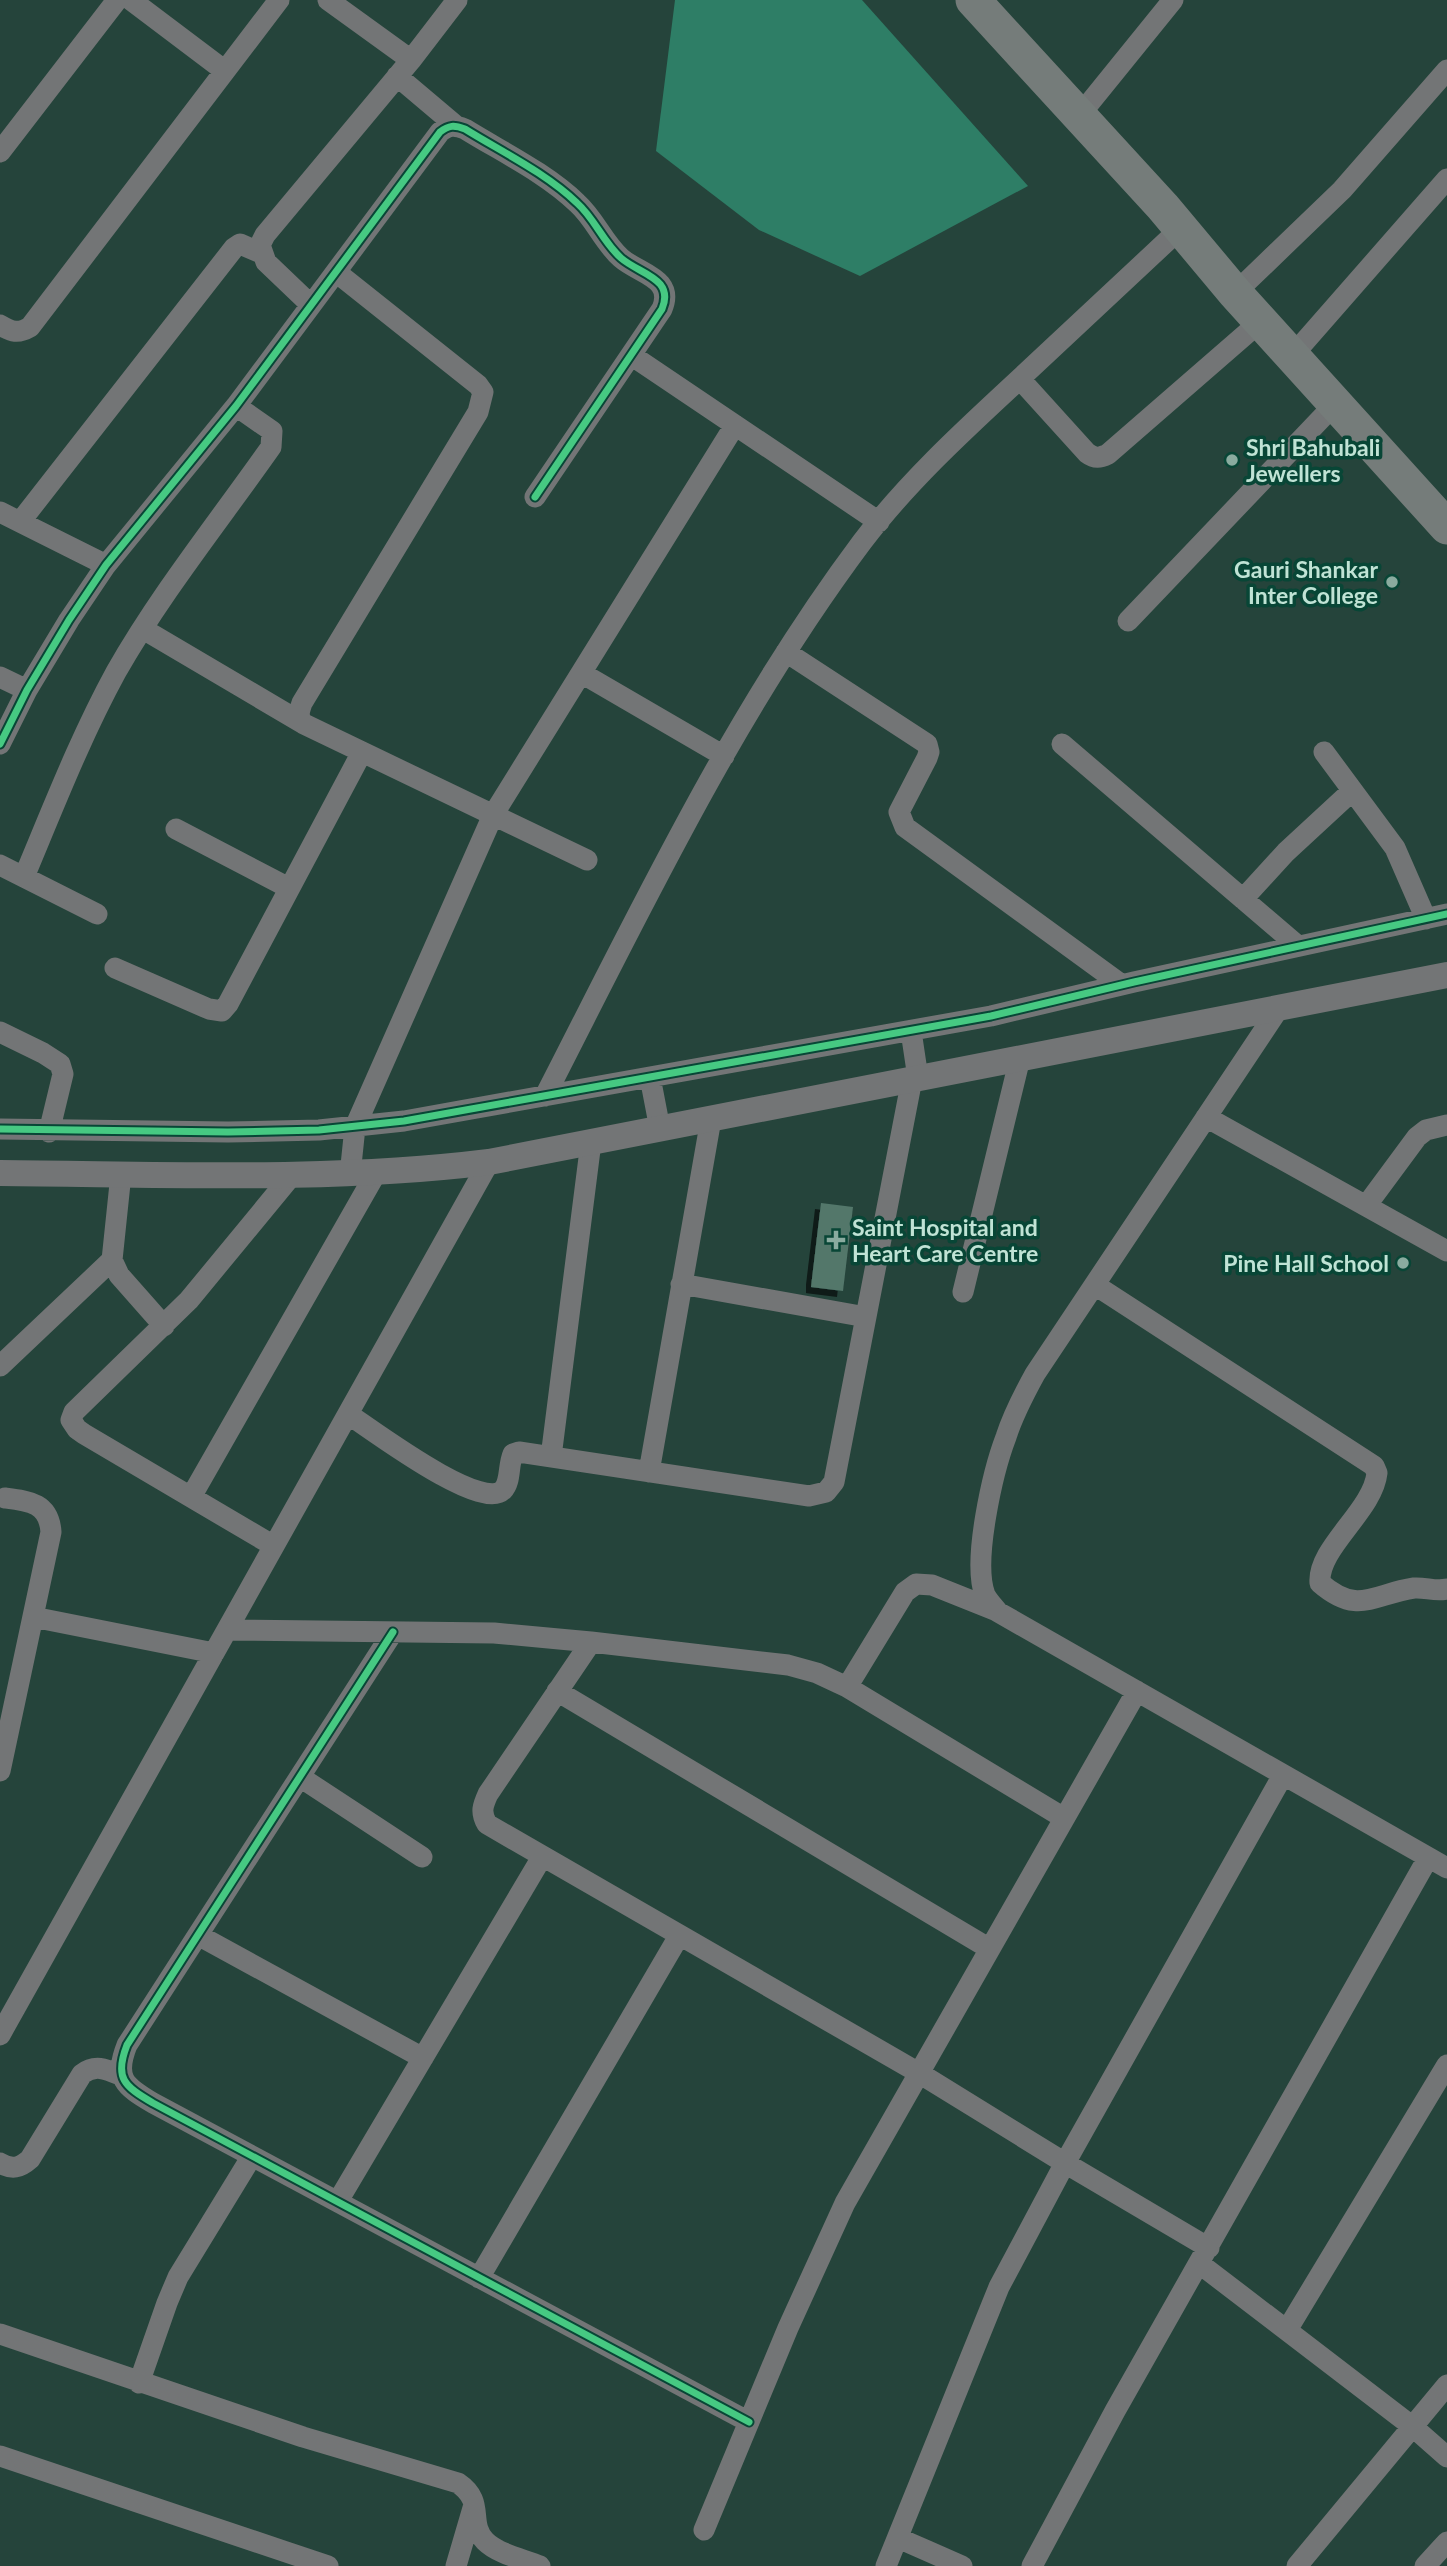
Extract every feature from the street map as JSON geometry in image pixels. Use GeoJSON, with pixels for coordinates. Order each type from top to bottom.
{"type":"FeatureCollection","features":[{"type":"Feature","properties":{"kind":"highway"},"geometry":{"type":"LineString","coordinates":[[973,0],[1181,228],[1235,293],[1445,528]]}},
{"type":"Feature","properties":{"kind":"street"},"geometry":{"type":"LineString","coordinates":[[0,152],[117,0]]}},
{"type":"Feature","properties":{"kind":"street"},"geometry":{"type":"LineString","coordinates":[[131,0],[225,71]]}},
{"type":"Feature","properties":{"kind":"street"},"geometry":{"type":"LineString","coordinates":[[0,325],[11,331],[21,332],[30,327],[279,0]]}},
{"type":"Feature","properties":{"kind":"street"},"geometry":{"type":"LineString","coordinates":[[328,0],[404,68],[455,125],[562,189],[589,214],[619,256],[665,289],[663,309],[535,497]]}},
{"type":"Feature","properties":{"kind":"street"},"geometry":{"type":"LineString","coordinates":[[311,305],[266,262],[260,245],[274,223],[404,68],[457,0]]}},
{"type":"Feature","properties":{"kind":"street"},"geometry":{"type":"LineString","coordinates":[[1079,116],[1173,0]]}},
{"type":"Feature","properties":{"kind":"street"},"geometry":{"type":"LineString","coordinates":[[1235,293],[1342,190],[1447,70]]}},
{"type":"Feature","properties":{"kind":"street"},"geometry":{"type":"LineString","coordinates":[[0,744],[27,690],[106,565],[236,406],[440,132],[447,126],[455,125]]}},
{"type":"Feature","properties":{"kind":"street"},"geometry":{"type":"LineString","coordinates":[[1292,356],[1447,180]]}},
{"type":"Feature","properties":{"kind":"street"},"geometry":{"type":"LineString","coordinates":[[545,1096],[664,865],[724,757],[786,652],[863,541],[944,449],[1181,228]]}},
{"type":"Feature","properties":{"kind":"street"},"geometry":{"type":"LineString","coordinates":[[20,522],[234,248],[240,244],[261,253]]}},
{"type":"Feature","properties":{"kind":"street"},"geometry":{"type":"LineString","coordinates":[[304,724],[299,719],[302,703],[478,412],[483,392],[478,385],[336,272]]}},
{"type":"Feature","properties":{"kind":"street"},"geometry":{"type":"LineString","coordinates":[[1020,379],[1087,453],[1094,458],[1101,457],[1108,454],[1261,321]]}},
{"type":"Feature","properties":{"kind":"street"},"geometry":{"type":"LineString","coordinates":[[631,355],[879,522]]}},
{"type":"Feature","properties":{"kind":"street"},"geometry":{"type":"LineString","coordinates":[[1128,621],[1335,404]]}},
{"type":"Feature","properties":{"kind":"street"},"geometry":{"type":"LineString","coordinates":[[24,877],[87,728],[117,670],[271,447],[272,431],[236,406]]}},
{"type":"Feature","properties":{"kind":"street"},"geometry":{"type":"LineString","coordinates":[[353,1151],[493,815],[583,674],[735,425]]}},
{"type":"Feature","properties":{"kind":"street"},"geometry":{"type":"LineString","coordinates":[[0,512],[106,565]]}},
{"type":"Feature","properties":{"kind":"street"},"geometry":{"type":"LineString","coordinates":[[143,629],[304,724],[587,860]]}},
{"type":"Feature","properties":{"kind":"street"},"geometry":{"type":"LineString","coordinates":[[786,652],[927,744],[927,758],[899,813],[905,827],[1122,985]]}},
{"type":"Feature","properties":{"kind":"street"},"geometry":{"type":"LineString","coordinates":[[583,674],[724,757]]}},
{"type":"Feature","properties":{"kind":"street"},"geometry":{"type":"LineString","coordinates":[[0,677],[27,690]]}},
{"type":"Feature","properties":{"kind":"street"},"geometry":{"type":"LineString","coordinates":[[1062,744],[1298,946]]}},
{"type":"Feature","properties":{"kind":"street"},"geometry":{"type":"LineString","coordinates":[[115,968],[209,1009],[222,1011],[362,752]]}},
{"type":"Feature","properties":{"kind":"street"},"geometry":{"type":"LineString","coordinates":[[1324,752],[1395,848],[1426,919]]}},
{"type":"Feature","properties":{"kind":"street"},"geometry":{"type":"LineString","coordinates":[[1243,899],[1286,852],[1352,790]]}},
{"type":"Feature","properties":{"kind":"street"},"geometry":{"type":"LineString","coordinates":[[176,829],[289,888]]}},
{"type":"Feature","properties":{"kind":"street"},"geometry":{"type":"LineString","coordinates":[[0,865],[97,915]]}},
{"type":"Feature","properties":{"kind":"street"},"geometry":{"type":"LineString","coordinates":[[0,1173],[292,1175],[353,1151],[545,1096],[651,1082],[912,1036],[1122,985],[1447,914]]}},
{"type":"Feature","properties":{"kind":"street"},"geometry":{"type":"LineString","coordinates":[[0,1129],[49,1132],[228,1132],[353,1151],[376,1173],[489,1162],[591,1142],[659,1122],[711,1119],[915,1074],[1020,1058],[1447,975]]}},
{"type":"Feature","properties":{"kind":"street"},"geometry":{"type":"LineString","coordinates":[[998,1612],[986,1596],[980,1554],[995,1475],[1017,1408],[1035,1374],[1279,1008]]}},
{"type":"Feature","properties":{"kind":"street"},"geometry":{"type":"LineString","coordinates":[[0,1032],[60,1064],[63,1074],[49,1132]]}},
{"type":"Feature","properties":{"kind":"street"},"geometry":{"type":"LineString","coordinates":[[348,1415],[451,1481],[475,1492],[495,1494],[505,1488],[513,1454],[519,1452],[809,1496],[826,1492],[834,1482],[915,1074],[912,1036]]}},
{"type":"Feature","properties":{"kind":"street"},"geometry":{"type":"LineString","coordinates":[[964,1292],[1020,1058]]}},
{"type":"Feature","properties":{"kind":"street"},"geometry":{"type":"LineString","coordinates":[[651,1082],[659,1122]]}},
{"type":"Feature","properties":{"kind":"street"},"geometry":{"type":"LineString","coordinates":[[1206,1117],[1447,1251]]}},
{"type":"Feature","properties":{"kind":"street"},"geometry":{"type":"LineString","coordinates":[[649,1472],[711,1119]]}},
{"type":"Feature","properties":{"kind":"street"},"geometry":{"type":"LineString","coordinates":[[1366,1206],[1417,1137],[1426,1130],[1447,1125]]}},
{"type":"Feature","properties":{"kind":"street"},"geometry":{"type":"LineString","coordinates":[[551,1457],[591,1142]]}},
{"type":"Feature","properties":{"kind":"street"},"geometry":{"type":"LineString","coordinates":[[0,2035],[489,1162]]}},
{"type":"Feature","properties":{"kind":"street"},"geometry":{"type":"LineString","coordinates":[[191,1497],[376,1173]]}},
{"type":"Feature","properties":{"kind":"street"},"geometry":{"type":"LineString","coordinates":[[121,1174],[112,1260],[119,1275],[164,1326]]}},
{"type":"Feature","properties":{"kind":"street"},"geometry":{"type":"LineString","coordinates":[[274,1546],[84,1434],[76,1429],[71,1420],[74,1412],[164,1326],[220,1264],[292,1175]]}},
{"type":"Feature","properties":{"kind":"street"},"geometry":{"type":"LineString","coordinates":[[0,1366],[112,1260]]}},
{"type":"Feature","properties":{"kind":"street"},"geometry":{"type":"LineString","coordinates":[[681,1284],[866,1317]]}},
{"type":"Feature","properties":{"kind":"street"},"geometry":{"type":"LineString","coordinates":[[1095,1285],[1374,1466],[1377,1473],[1372,1492],[1322,1565],[1320,1583],[1340,1598],[1360,1602],[1418,1588],[1447,1589]]}},
{"type":"Feature","properties":{"kind":"street"},"geometry":{"type":"LineString","coordinates":[[0,1771],[8,1701],[33,1617],[51,1532],[50,1520],[41,1507],[28,1501],[5,1498]]}},
{"type":"Feature","properties":{"kind":"street"},"geometry":{"type":"LineString","coordinates":[[847,1687],[905,1592],[916,1584],[932,1585],[998,1612],[1447,1868]]}},
{"type":"Feature","properties":{"kind":"street"},"geometry":{"type":"LineString","coordinates":[[33,1617],[214,1653]]}},
{"type":"Feature","properties":{"kind":"street"},"geometry":{"type":"LineString","coordinates":[[227,1630],[494,1633],[788,1665],[817,1673],[847,1687],[1064,1818]]}},
{"type":"Feature","properties":{"kind":"street"},"geometry":{"type":"LineString","coordinates":[[121,2075],[122,2059],[127,2045],[393,1632]]}},
{"type":"Feature","properties":{"kind":"street"},"geometry":{"type":"LineString","coordinates":[[591,1642],[483,1805],[482,1816],[487,1824],[919,2073],[1065,2163],[1205,2256],[1287,2330],[1413,2427],[1447,2457]]}},
{"type":"Feature","properties":{"kind":"street"},"geometry":{"type":"LineString","coordinates":[[557,1691],[990,1949]]}},
{"type":"Feature","properties":{"kind":"street"},"geometry":{"type":"LineString","coordinates":[[704,2530],[793,2317],[845,2203],[1137,1691]]}},
{"type":"Feature","properties":{"kind":"street"},"geometry":{"type":"LineString","coordinates":[[886,2566],[999,2287],[1065,2163],[1283,1774]]}},
{"type":"Feature","properties":{"kind":"street"},"geometry":{"type":"LineString","coordinates":[[300,1777],[422,1857]]}},
{"type":"Feature","properties":{"kind":"street"},"geometry":{"type":"LineString","coordinates":[[338,2201],[542,1857]]}},
{"type":"Feature","properties":{"kind":"street"},"geometry":{"type":"LineString","coordinates":[[1032,2566],[1115,2411],[1428,1858]]}},
{"type":"Feature","properties":{"kind":"street"},"geometry":{"type":"LineString","coordinates":[[198,1936],[423,2058]]}},
{"type":"Feature","properties":{"kind":"street"},"geometry":{"type":"LineString","coordinates":[[479,2278],[680,1936]]}},
{"type":"Feature","properties":{"kind":"street"},"geometry":{"type":"LineString","coordinates":[[1287,2330],[1447,2065]]}},
{"type":"Feature","properties":{"kind":"street"},"geometry":{"type":"LineString","coordinates":[[0,2163],[8,2168],[21,2166],[30,2159],[82,2074],[90,2068],[103,2068],[121,2075],[131,2090],[749,2422]]}},
{"type":"Feature","properties":{"kind":"street"},"geometry":{"type":"LineString","coordinates":[[139,2384],[178,2277],[252,2155]]}},
{"type":"Feature","properties":{"kind":"street"},"geometry":{"type":"LineString","coordinates":[[0,2334],[139,2384],[457,2483],[468,2490],[475,2503],[477,2527],[485,2540],[499,2549],[540,2566]]}},
{"type":"Feature","properties":{"kind":"street"},"geometry":{"type":"LineString","coordinates":[[1297,2566],[1447,2385]]}},
{"type":"Feature","properties":{"kind":"street"},"geometry":{"type":"LineString","coordinates":[[0,2456],[328,2566]]}},
{"type":"Feature","properties":{"kind":"street"},"geometry":{"type":"LineString","coordinates":[[456,2566],[475,2503]]}},
{"type":"Feature","properties":{"kind":"street"},"geometry":{"type":"LineString","coordinates":[[898,2538],[962,2566]]}},
{"type":"Feature","properties":{"kind":"street"},"geometry":{"type":"LineString","coordinates":[[1425,2566],[1447,2542]]}},
{"type":"Feature","properties":{"kind":"shaded area"},"geometry":{"type":"Polygon","coordinates":[[[675,0],[862,0],[1028,186],[860,276],[759,230],[656,151],[675,0]]]}},
{"type":"Feature","properties":{"kind":"building"},"geometry":{"type":"Polygon","coordinates":[[[821,1203],[853,1207],[843,1291],[811,1287],[821,1203]]]}},
{"type":"Feature","properties":{"kind":"cycle path"},"geometry":{"type":"LineString","coordinates":[[0,744],[27,690],[106,565],[236,406],[440,132],[449,127],[465,129],[552,182],[583,209],[621,258],[653,278],[664,290],[662,309],[535,497]]}},
{"type":"Feature","properties":{"kind":"cycle path"},"geometry":{"type":"LineString","coordinates":[[0,1129],[228,1132],[319,1130],[404,1121],[991,1016],[1447,914]]}},
{"type":"Feature","properties":{"kind":"cycle path"},"geometry":{"type":"LineString","coordinates":[[393,1632],[127,2045],[122,2066],[124,2080],[153,2103],[749,2422]]}},
{"type":"Feature","properties":{"kind":"place","name":"Shri Bahubali Jewellers"},"geometry":{"type":"Point","coordinates":[1232,460]}},
{"type":"Feature","properties":{"kind":"place","name":"Gauri Shankar Inter College"},"geometry":{"type":"Point","coordinates":[1392,582]}},
{"type":"Feature","properties":{"kind":"place","name":"Saint Hospital and Heart Care Centre"},"geometry":{"type":"Point","coordinates":[836,1240]}},
{"type":"Feature","properties":{"kind":"place","name":"Pine Hall School"},"geometry":{"type":"Point","coordinates":[1403,1263]}}]}
